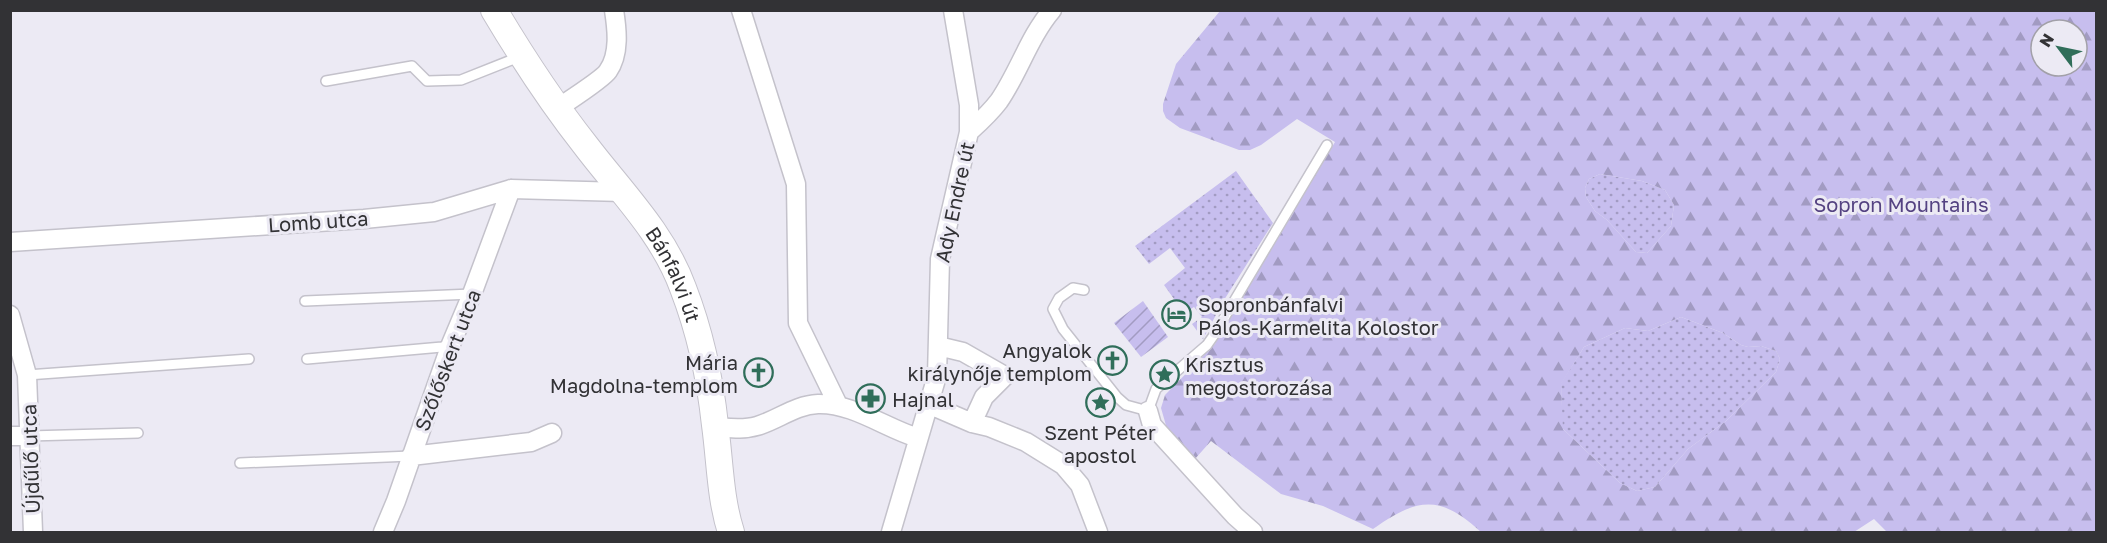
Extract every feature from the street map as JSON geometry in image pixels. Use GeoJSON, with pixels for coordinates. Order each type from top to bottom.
{"type":"FeatureCollection","features":[{"type":"Feature","properties":{"kind":"street","name":"Bánfalvi út"},"geometry":{"type":"LineString","coordinates":[[494,10],[558,108],[665,248],[683,286],[705,358],[716,427],[722,492],[731,532]]}},
{"type":"Feature","properties":{"kind":"street"},"geometry":{"type":"LineString","coordinates":[[558,108],[608,72],[616,52],[614,10]]}},
{"type":"Feature","properties":{"kind":"street"},"geometry":{"type":"LineString","coordinates":[[741,10],[796,184],[798,323],[838,405]]}},
{"type":"Feature","properties":{"kind":"street","name":"Ady Endre út"},"geometry":{"type":"LineString","coordinates":[[891,532],[937,376],[940,259],[969,132],[969,105],[953,10]]}},
{"type":"Feature","properties":{"kind":"street"},"geometry":{"type":"LineString","coordinates":[[969,132],[987,116],[1000,99],[1042,21],[1052,10]]}},
{"type":"Feature","properties":{"kind":"street","name":"Lomb utca"},"geometry":{"type":"LineString","coordinates":[[10,242],[364,219],[434,212],[511,189],[623,192]]}},
{"type":"Feature","properties":{"kind":"street","name":"Szőlőskert utca"},"geometry":{"type":"LineString","coordinates":[[383,532],[451,344],[511,189]]}},
{"type":"Feature","properties":{"kind":"street","name":"Újdűlő utca"},"geometry":{"type":"LineString","coordinates":[[10,315],[27,375],[33,532]]}},
{"type":"Feature","properties":{"kind":"street"},"geometry":{"type":"LineString","coordinates":[[938,346],[963,352],[1005,376],[984,397],[972,423]]}},
{"type":"Feature","properties":{"kind":"street"},"geometry":{"type":"LineString","coordinates":[[716,427],[749,428],[801,407],[816,404],[838,405],[918,438]]}},
{"type":"Feature","properties":{"kind":"street"},"geometry":{"type":"LineString","coordinates":[[928,404],[972,423],[989,427],[1026,442],[1063,465],[1080,485],[1098,532]]}},
{"type":"Feature","properties":{"kind":"street"},"geometry":{"type":"LineString","coordinates":[[1149,411],[1152,425],[1235,516],[1253,532]]}},
{"type":"Feature","properties":{"kind":"street"},"geometry":{"type":"LineString","coordinates":[[411,456],[531,442],[552,433]]}},
{"type":"Feature","properties":{"kind":"street"},"geometry":{"type":"LineString","coordinates":[[10,436],[29,436]]}},
{"type":"Feature","properties":{"kind":"lane"},"geometry":{"type":"LineString","coordinates":[[326,81],[412,66],[427,81],[461,80],[522,56]]}},
{"type":"Feature","properties":{"kind":"lane"},"geometry":{"type":"LineString","coordinates":[[1084,290],[1073,288],[1059,298],[1053,309],[1063,330],[1117,397],[1126,405],[1149,411],[1156,389],[1207,345],[1214,336],[1327,145]]}},
{"type":"Feature","properties":{"kind":"lane"},"geometry":{"type":"LineString","coordinates":[[305,301],[472,294]]}},
{"type":"Feature","properties":{"kind":"lane"},"geometry":{"type":"LineString","coordinates":[[307,359],[442,347],[451,344]]}},
{"type":"Feature","properties":{"kind":"lane"},"geometry":{"type":"LineString","coordinates":[[27,375],[249,359]]}},
{"type":"Feature","properties":{"kind":"lane"},"geometry":{"type":"LineString","coordinates":[[29,436],[138,433]]}},
{"type":"Feature","properties":{"kind":"lane"},"geometry":{"type":"LineString","coordinates":[[240,463],[411,456]]}},
{"type":"Feature","properties":{"kind":"green space","name":"Sopron Mountains"},"geometry":{"type":"Polygon","coordinates":[[[1220,11],[2096,11],[2096,532],[1887,532],[1874,519],[1854,532],[1481,532],[1453,511],[1440,506],[1428,505],[1416,506],[1403,511],[1373,529],[1323,506],[1281,494],[1211,441],[1194,460],[1167,429],[1161,408],[1165,395],[1215,344],[1233,309],[1335,142],[1297,119],[1261,145],[1250,150],[1239,150],[1180,128],[1166,118],[1163,104],[1176,64],[1220,11]],[[1600,174],[1589,179],[1585,188],[1586,197],[1595,211],[1607,220],[1636,252],[1647,253],[1671,226],[1674,205],[1665,190],[1642,181],[1600,174]],[[1681,317],[1648,331],[1625,328],[1584,347],[1561,384],[1563,429],[1620,483],[1637,491],[1655,487],[1688,449],[1726,421],[1776,372],[1780,359],[1776,351],[1761,346],[1741,345],[1723,333],[1681,317]]]}},
{"type":"Feature","properties":{"kind":"green space"},"geometry":{"type":"Polygon","coordinates":[[[1236,171],[1273,223],[1224,300],[1203,339],[1192,324],[1202,317],[1194,307],[1184,313],[1164,285],[1185,268],[1170,248],[1149,264],[1135,246],[1236,171]]]}},
{"type":"Feature","properties":{"kind":"green space"},"geometry":{"type":"Polygon","coordinates":[[[1600,174],[1642,181],[1665,190],[1674,205],[1671,226],[1647,253],[1636,252],[1607,220],[1595,211],[1586,197],[1585,188],[1589,179],[1600,174]]]}},
{"type":"Feature","properties":{"kind":"green space"},"geometry":{"type":"Polygon","coordinates":[[[1143,301],[1168,337],[1141,357],[1114,323],[1143,301]]]}},
{"type":"Feature","properties":{"kind":"green space"},"geometry":{"type":"Polygon","coordinates":[[[1681,317],[1723,333],[1741,345],[1761,346],[1776,351],[1780,359],[1776,372],[1726,421],[1688,449],[1655,487],[1637,491],[1620,483],[1562,428],[1561,383],[1584,347],[1625,328],[1648,331],[1681,317]]]}},
{"type":"Feature","properties":{"kind":"place","name":"Sopronbánfalvi Pálos-Karmelita Kolostor"},"geometry":{"type":"Point","coordinates":[1177,315]}},
{"type":"Feature","properties":{"kind":"place","name":"Angyalok királynője templom"},"geometry":{"type":"Point","coordinates":[1113,361]}},
{"type":"Feature","properties":{"kind":"place","name":"Mária Magdolna-templom"},"geometry":{"type":"Point","coordinates":[759,373]}},
{"type":"Feature","properties":{"kind":"place","name":"Krisztus megostorozása"},"geometry":{"type":"Point","coordinates":[1164,375]}},
{"type":"Feature","properties":{"kind":"place","name":"Hajnal"},"geometry":{"type":"Point","coordinates":[871,399]}},
{"type":"Feature","properties":{"kind":"place","name":"Szent Péter apostol"},"geometry":{"type":"Point","coordinates":[1100,402]}}]}
